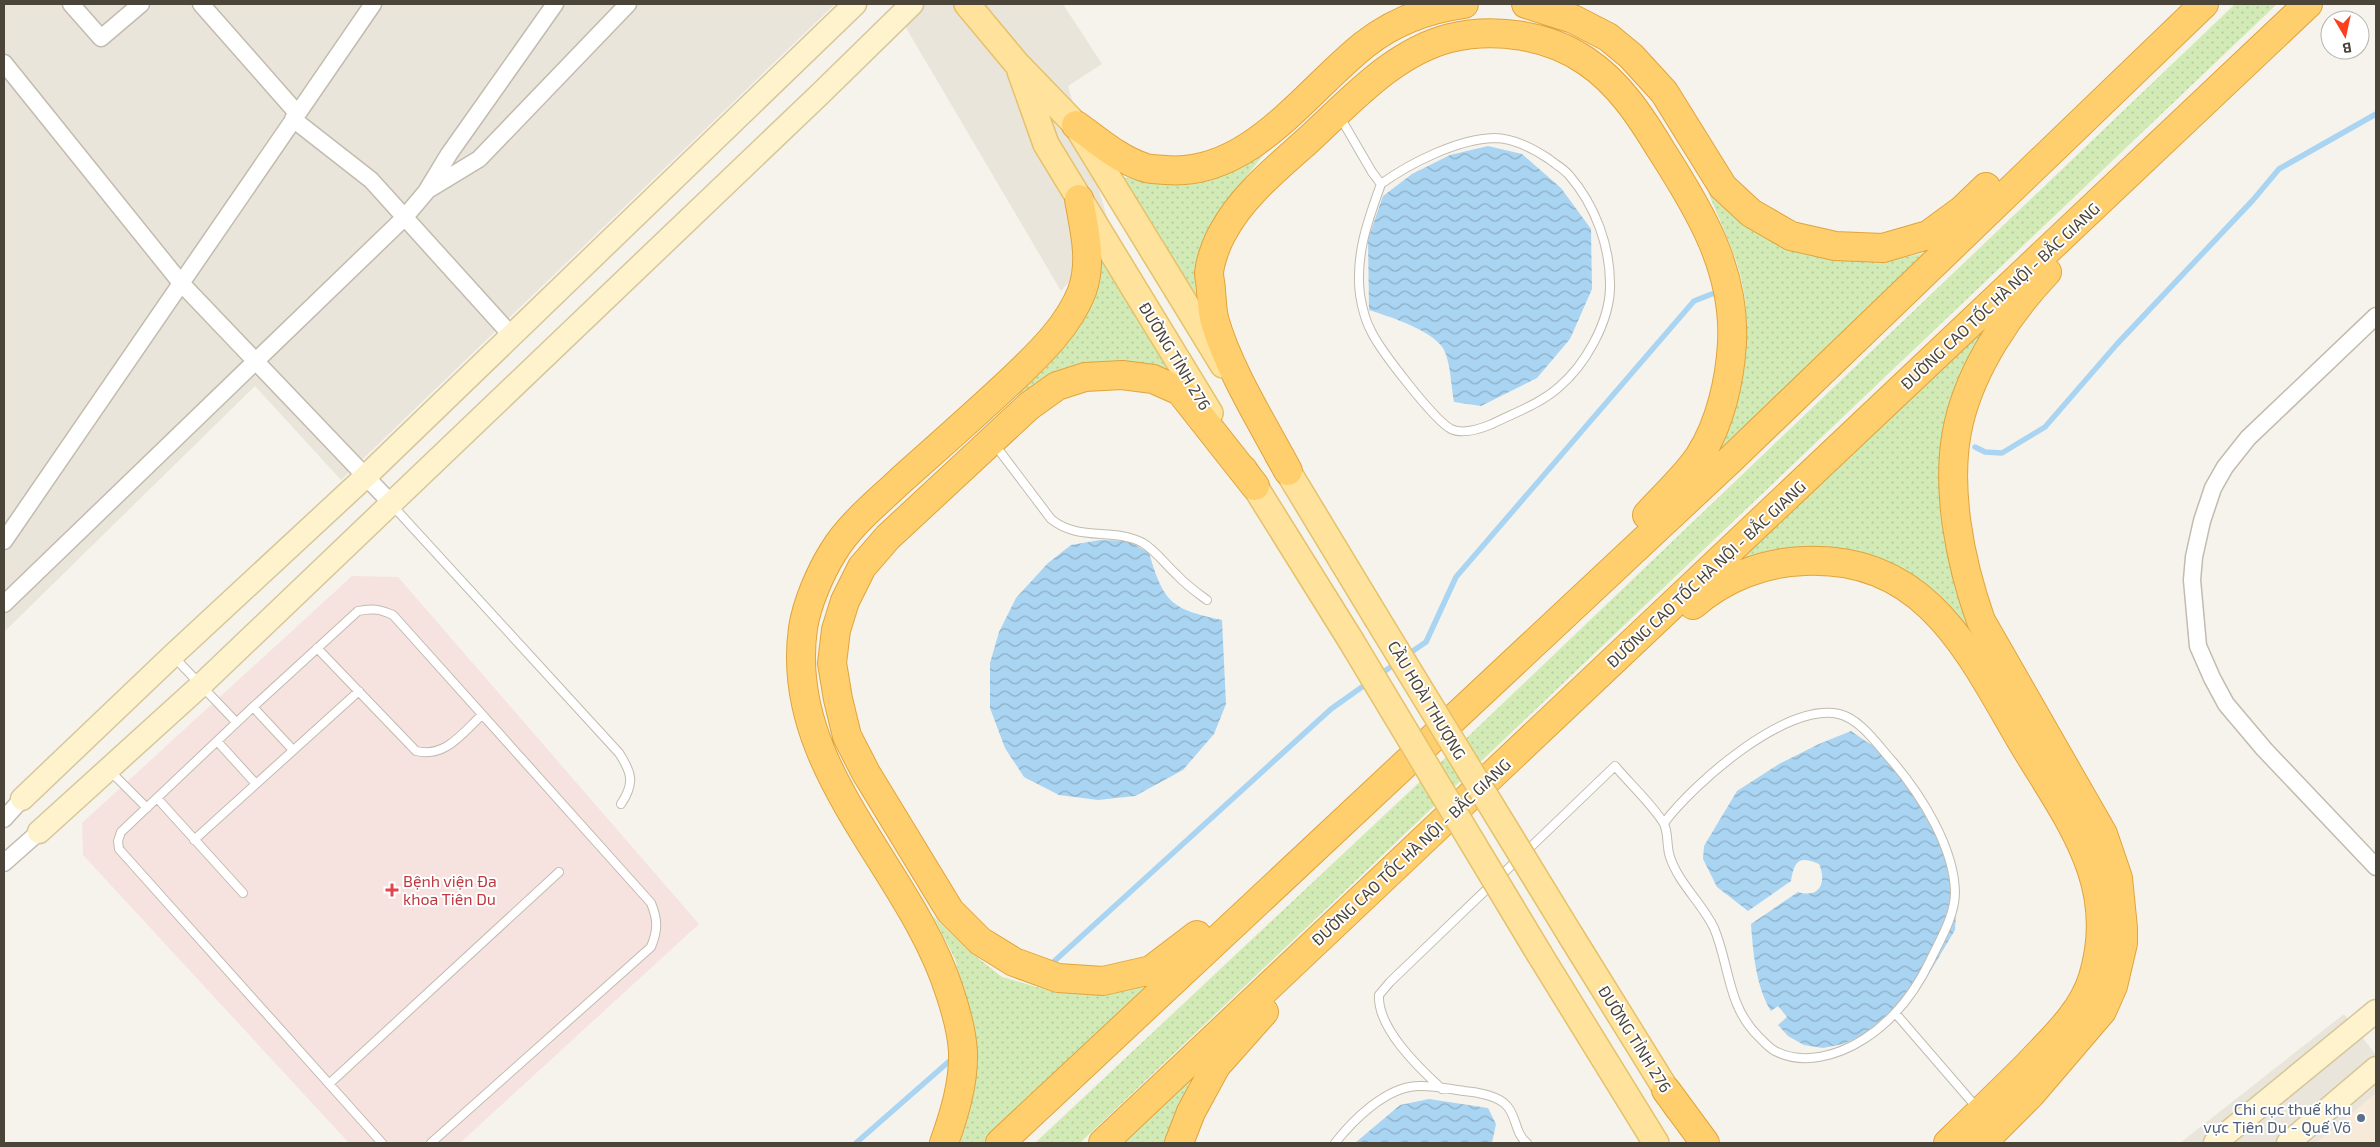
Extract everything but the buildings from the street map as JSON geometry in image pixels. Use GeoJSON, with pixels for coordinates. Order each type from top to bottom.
{"type":"FeatureCollection","features":[{"type":"Feature","properties":{"kind":"highway"},"geometry":{"type":"LineString","coordinates":[[1076,125],[1118,157],[1145,168],[1181,171],[1216,165],[1250,147],[1365,44],[1405,19],[1444,6],[1464,4]]}},
{"type":"Feature","properties":{"kind":"highway"},"geometry":{"type":"LineString","coordinates":[[1526,4],[1573,19],[1608,36],[1631,56],[1664,92],[1723,188],[1751,213],[1791,236],[1836,246],[1883,248],[1928,235],[1962,210],[2180,4]]}},
{"type":"Feature","properties":{"kind":"highway"},"geometry":{"type":"LineString","coordinates":[[1000,1143],[1239,917],[1347,820],[1533,642],[1730,460],[2204,4]]}},
{"type":"Feature","properties":{"kind":"highway","name":"ĐƯỜNG CAO TỐC HÀ NỘI - BẮC GIANG"},"geometry":{"type":"LineString","coordinates":[[1103,1143],[2308,4]]}},
{"type":"Feature","properties":{"kind":"highway"},"geometry":{"type":"LineString","coordinates":[[1982,1143],[2037,1086],[2102,1011],[2112,986],[2123,942],[2123,928],[2118,878],[2104,834],[1992,642],[1974,602],[1956,515],[1953,473],[1959,422],[1973,383],[1986,356],[2039,280],[2127,187],[2325,4]]}},
{"type":"Feature","properties":{"kind":"highway"},"geometry":{"type":"LineString","coordinates":[[1288,471],[1230,360],[1214,320],[1209,272],[1222,232],[1243,202],[1385,71],[1416,50],[1451,38],[1486,34],[1524,36],[1558,45],[1587,62],[1611,82],[1635,108],[1695,203],[1713,238],[1731,305],[1732,343],[1726,386],[1716,424],[1700,457],[1533,642]]}},
{"type":"Feature","properties":{"kind":"highway"},"geometry":{"type":"LineString","coordinates":[[944,1143],[958,1099],[963,1052],[956,1009],[942,965],[922,926],[839,790],[818,747],[805,703],[800,668],[804,626],[814,594],[833,551],[863,516],[1006,385],[1061,329],[1082,290],[1089,254],[1079,199]]}},
{"type":"Feature","properties":{"kind":"highway"},"geometry":{"type":"LineString","coordinates":[[1255,486],[1180,391],[1154,379],[1122,375],[1085,377],[1057,386],[1029,406],[888,537],[862,567],[845,601],[836,630],[832,663],[847,736],[866,774],[950,911],[980,941],[1014,962],[1058,978],[1103,981],[1151,970],[1190,942],[1234,900],[1347,820]]}},
{"type":"Feature","properties":{"kind":"highway"},"geometry":{"type":"LineString","coordinates":[[1545,726],[1619,670],[1705,594],[1732,579],[1757,569],[1789,562],[1830,561],[1850,564],[1889,577],[1902,584],[1935,610],[1952,629],[1982,674],[2085,848],[2097,884],[2100,909],[2100,949],[2093,978],[2084,998],[2070,1020],[1981,1112],[1948,1143]]}},
{"type":"Feature","properties":{"kind":"highway"},"geometry":{"type":"LineString","coordinates":[[1179,1143],[1191,1112],[1216,1066],[1402,859]]}},
{"type":"Feature","properties":{"kind":"highway"},"geometry":{"type":"LineString","coordinates":[[1666,1090],[1705,1143]]}},
{"type":"Feature","properties":{"kind":"main road","name":"ĐƯỜNG TỈNH 276"},"geometry":{"type":"LineString","coordinates":[[967,4],[1018,64],[1076,125],[1376,617]]}},
{"type":"Feature","properties":{"kind":"main road","name":"ĐƯỜNG TỈNH 276"},"geometry":{"type":"LineString","coordinates":[[1018,64],[1046,144],[1350,638],[1540,955],[1656,1143]]}},
{"type":"Feature","properties":{"kind":"main road","name":"CẦU HOÀI THƯỢNG"},"geometry":{"type":"LineString","coordinates":[[1376,617],[1570,936]]}},
{"type":"Feature","properties":{"kind":"main road","name":"ĐƯỜNG TỈNH 276"},"geometry":{"type":"LineString","coordinates":[[1570,936],[1699,1143]]}},
{"type":"Feature","properties":{"kind":"street"},"geometry":{"type":"LineString","coordinates":[[71,4],[101,38],[141,4]]}},
{"type":"Feature","properties":{"kind":"street"},"geometry":{"type":"LineString","coordinates":[[200,4],[295,116],[371,180],[512,336]]}},
{"type":"Feature","properties":{"kind":"street"},"geometry":{"type":"LineString","coordinates":[[4,541],[373,4]]}},
{"type":"Feature","properties":{"kind":"street"},"geometry":{"type":"LineString","coordinates":[[4,604],[404,218],[426,192],[449,154],[555,4]]}},
{"type":"Feature","properties":{"kind":"street"},"geometry":{"type":"LineString","coordinates":[[426,192],[479,159],[628,4]]}},
{"type":"Feature","properties":{"kind":"street"},"geometry":{"type":"LineString","coordinates":[[4,819],[22,799],[173,655],[365,477],[855,4]]}},
{"type":"Feature","properties":{"kind":"street"},"geometry":{"type":"LineString","coordinates":[[4,863],[200,686],[912,4]]}},
{"type":"Feature","properties":{"kind":"street"},"geometry":{"type":"LineString","coordinates":[[4,63],[181,283],[391,503]]}},
{"type":"Feature","properties":{"kind":"street"},"geometry":{"type":"LineString","coordinates":[[2376,316],[2248,438],[2225,467],[2213,488],[2202,521],[2194,557],[2192,580],[2198,646],[2226,704],[2264,749],[2376,867]]}},
{"type":"Feature","properties":{"kind":"street"},"geometry":{"type":"LineString","coordinates":[[2215,1143],[2240,1136],[2376,1011]]}},
{"type":"Feature","properties":{"kind":"street"},"geometry":{"type":"LineString","coordinates":[[2288,1143],[2376,1068]]}},
{"type":"Feature","properties":{"kind":"lane"},"geometry":{"type":"LineString","coordinates":[[1338,113],[1381,184]]}},
{"type":"Feature","properties":{"kind":"lane"},"geometry":{"type":"LineString","coordinates":[[1495,138],[1522,144],[1536,151],[1568,173],[1591,205],[1599,224],[1607,259],[1610,288],[1596,342],[1559,388],[1538,401],[1487,426],[1472,430],[1460,432],[1451,429],[1431,413],[1386,356],[1371,332],[1364,314],[1360,294],[1360,246],[1381,184],[1410,166],[1456,146],[1495,138]]}},
{"type":"Feature","properties":{"kind":"lane"},"geometry":{"type":"LineString","coordinates":[[992,441],[1051,519],[1062,528],[1076,532],[1119,535],[1143,543],[1155,552],[1190,589],[1207,600]]}},
{"type":"Feature","properties":{"kind":"lane"},"geometry":{"type":"LineString","coordinates":[[391,503],[619,753],[631,779],[629,792],[621,804]]}},
{"type":"Feature","properties":{"kind":"lane"},"geometry":{"type":"LineString","coordinates":[[382,1143],[119,849],[118,841],[121,832],[236,722],[358,611],[370,608],[383,610],[393,615],[651,903],[657,918],[657,932],[651,947],[431,1143]]}},
{"type":"Feature","properties":{"kind":"lane"},"geometry":{"type":"LineString","coordinates":[[317,648],[416,751],[425,753],[437,752],[447,747],[482,715]]}},
{"type":"Feature","properties":{"kind":"lane"},"geometry":{"type":"LineString","coordinates":[[173,655],[200,686],[236,722]]}},
{"type":"Feature","properties":{"kind":"lane"},"geometry":{"type":"LineString","coordinates":[[194,840],[359,691]]}},
{"type":"Feature","properties":{"kind":"lane"},"geometry":{"type":"LineString","coordinates":[[253,707],[293,750]]}},
{"type":"Feature","properties":{"kind":"lane"},"geometry":{"type":"LineString","coordinates":[[1442,1089],[1417,1066],[1386,1022],[1378,1004],[1379,995],[1383,989],[1615,766],[1664,823],[1669,856],[1679,877],[1713,926],[1722,951],[1732,995],[1749,1027],[1774,1051],[1793,1057],[1818,1057],[1845,1051],[1880,1029],[1896,1014],[1922,979],[1952,910],[1955,893],[1952,866],[1942,840],[1913,786],[1855,722],[1841,714],[1822,712],[1794,718],[1750,745],[1700,783],[1678,804],[1664,823]]}},
{"type":"Feature","properties":{"kind":"lane"},"geometry":{"type":"LineString","coordinates":[[217,741],[256,784]]}},
{"type":"Feature","properties":{"kind":"lane"},"geometry":{"type":"LineString","coordinates":[[108,769],[147,808]]}},
{"type":"Feature","properties":{"kind":"lane"},"geometry":{"type":"LineString","coordinates":[[157,798],[243,893]]}},
{"type":"Feature","properties":{"kind":"lane"},"geometry":{"type":"LineString","coordinates":[[329,1084],[559,872]]}},
{"type":"Feature","properties":{"kind":"lane"},"geometry":{"type":"LineString","coordinates":[[1896,1014],[1981,1112]]}},
{"type":"Feature","properties":{"kind":"lane"},"geometry":{"type":"LineString","coordinates":[[1334,1143],[1352,1121],[1400,1088],[1419,1086],[1472,1092],[1495,1098],[1507,1106],[1517,1132],[1527,1143]]}},
{"type":"Feature","properties":{"kind":"shaded area"},"geometry":{"type":"Polygon","coordinates":[[[4,4],[835,4],[341,480],[255,386],[4,632],[4,4]]]}},
{"type":"Feature","properties":{"kind":"shaded area"},"geometry":{"type":"Polygon","coordinates":[[[892,4],[1063,4],[1102,64],[1068,86],[1112,234],[1061,291],[892,4]]]}},
{"type":"Feature","properties":{"kind":"shaded area","name":"Bệnh viện Đa khoa Tiên Du"},"geometry":{"type":"Polygon","coordinates":[[[352,576],[398,577],[699,924],[460,1143],[349,1143],[83,855],[82,823],[352,576]]]}},
{"type":"Feature","properties":{"kind":"shaded area"},"geometry":{"type":"Polygon","coordinates":[[[2344,1014],[2376,1055],[2376,1143],[2180,1143],[2344,1014]]]}},
{"type":"Feature","properties":{"kind":"shaded area","name":"Chi cục thuế khu vực Tiên Du - Quế Võ"},"geometry":{"type":"Polygon","coordinates":[[[2376,1093],[2376,1143],[2316,1143],[2376,1093]]]}},
{"type":"Feature","properties":{"kind":"green space"},"geometry":{"type":"Polygon","coordinates":[[[2235,4],[2277,4],[1080,1143],[1035,1143],[1476,729],[2235,4]]]}},
{"type":"Feature","properties":{"kind":"green space"},"geometry":{"type":"Polygon","coordinates":[[[1265,153],[1230,197],[1210,227],[1195,270],[1197,302],[1119,176],[1159,182],[1194,180],[1228,170],[1265,153]]]}},
{"type":"Feature","properties":{"kind":"green space"},"geometry":{"type":"Polygon","coordinates":[[[1708,192],[1744,223],[1785,248],[1835,260],[1887,261],[1939,250],[1712,466],[1737,394],[1746,345],[1746,320],[1739,270],[1708,192]]]}},
{"type":"Feature","properties":{"kind":"green space"},"geometry":{"type":"Polygon","coordinates":[[[1103,257],[1184,379],[1051,379],[1015,396],[1044,369],[1071,338],[1096,293],[1103,257]]]}},
{"type":"Feature","properties":{"kind":"green space"},"geometry":{"type":"Polygon","coordinates":[[[2006,309],[1950,416],[1971,629],[1968,629],[1915,581],[1732,568],[2006,309]]]}},
{"type":"Feature","properties":{"kind":"green space"},"geometry":{"type":"Polygon","coordinates":[[[933,916],[969,951],[1002,977],[1058,993],[1106,994],[1158,979],[987,1143],[960,1143],[972,1100],[975,1051],[968,1005],[955,959],[933,916]]]}},
{"type":"Feature","properties":{"kind":"green space"},"geometry":{"type":"Polygon","coordinates":[[[1193,1073],[1167,1143],[1118,1143],[1193,1073]]]}},
{"type":"Feature","properties":{"kind":"water"},"geometry":{"type":"Polygon","coordinates":[[[1488,146],[1522,154],[1561,188],[1591,229],[1592,289],[1570,339],[1537,378],[1481,406],[1454,402],[1447,358],[1441,345],[1433,338],[1412,326],[1369,310],[1368,239],[1383,196],[1412,174],[1450,155],[1488,146]]]}},
{"type":"Feature","properties":{"kind":"water"},"geometry":{"type":"Polygon","coordinates":[[[1100,540],[1129,541],[1149,553],[1160,583],[1172,601],[1191,612],[1222,620],[1226,704],[1214,734],[1183,770],[1135,796],[1098,800],[1059,795],[1024,777],[1005,748],[990,708],[990,663],[999,632],[1016,598],[1048,563],[1071,545],[1100,540]]]}},
{"type":"Feature","properties":{"kind":"water"},"geometry":{"type":"Polygon","coordinates":[[[1851,731],[1877,749],[1911,787],[1940,841],[1958,887],[1955,930],[1924,982],[1864,1035],[1843,1044],[1823,1048],[1804,1045],[1788,1036],[1778,1025],[1787,1017],[1778,1006],[1771,1011],[1766,1002],[1754,958],[1751,924],[1798,892],[1806,894],[1816,891],[1822,883],[1819,864],[1802,860],[1796,864],[1791,881],[1748,911],[1717,887],[1703,859],[1704,846],[1737,791],[1779,764],[1819,744],[1851,731]]]}},
{"type":"Feature","properties":{"kind":"water"},"geometry":{"type":"Polygon","coordinates":[[[1429,1099],[1488,1108],[1496,1124],[1492,1143],[1355,1143],[1400,1105],[1429,1099]]]}},
{"type":"Feature","properties":{"kind":"waterway"},"geometry":{"type":"LineString","coordinates":[[1975,447],[1985,452],[2002,453],[2045,427],[2117,344],[2253,200],[2279,169],[2376,114]]}},
{"type":"Feature","properties":{"kind":"waterway"},"geometry":{"type":"LineString","coordinates":[[1407,655],[1426,642],[1456,577],[1694,301],[1717,292]]}},
{"type":"Feature","properties":{"kind":"waterway"},"geometry":{"type":"LineString","coordinates":[[1379,675],[1398,662]]}},
{"type":"Feature","properties":{"kind":"waterway"},"geometry":{"type":"LineString","coordinates":[[1049,966],[1331,709],[1369,682]]}},
{"type":"Feature","properties":{"kind":"waterway"},"geometry":{"type":"LineString","coordinates":[[856,1143],[954,1057]]}},
{"type":"Feature","properties":{"kind":"place","name":"Bệnh viện Đa khoa Tiên Du"},"geometry":{"type":"Point","coordinates":[392,890]}},
{"type":"Feature","properties":{"kind":"place","name":"Chi cục thuế khu vực Tiên Du - Quế Võ"},"geometry":{"type":"Point","coordinates":[2361,1118]}}]}
